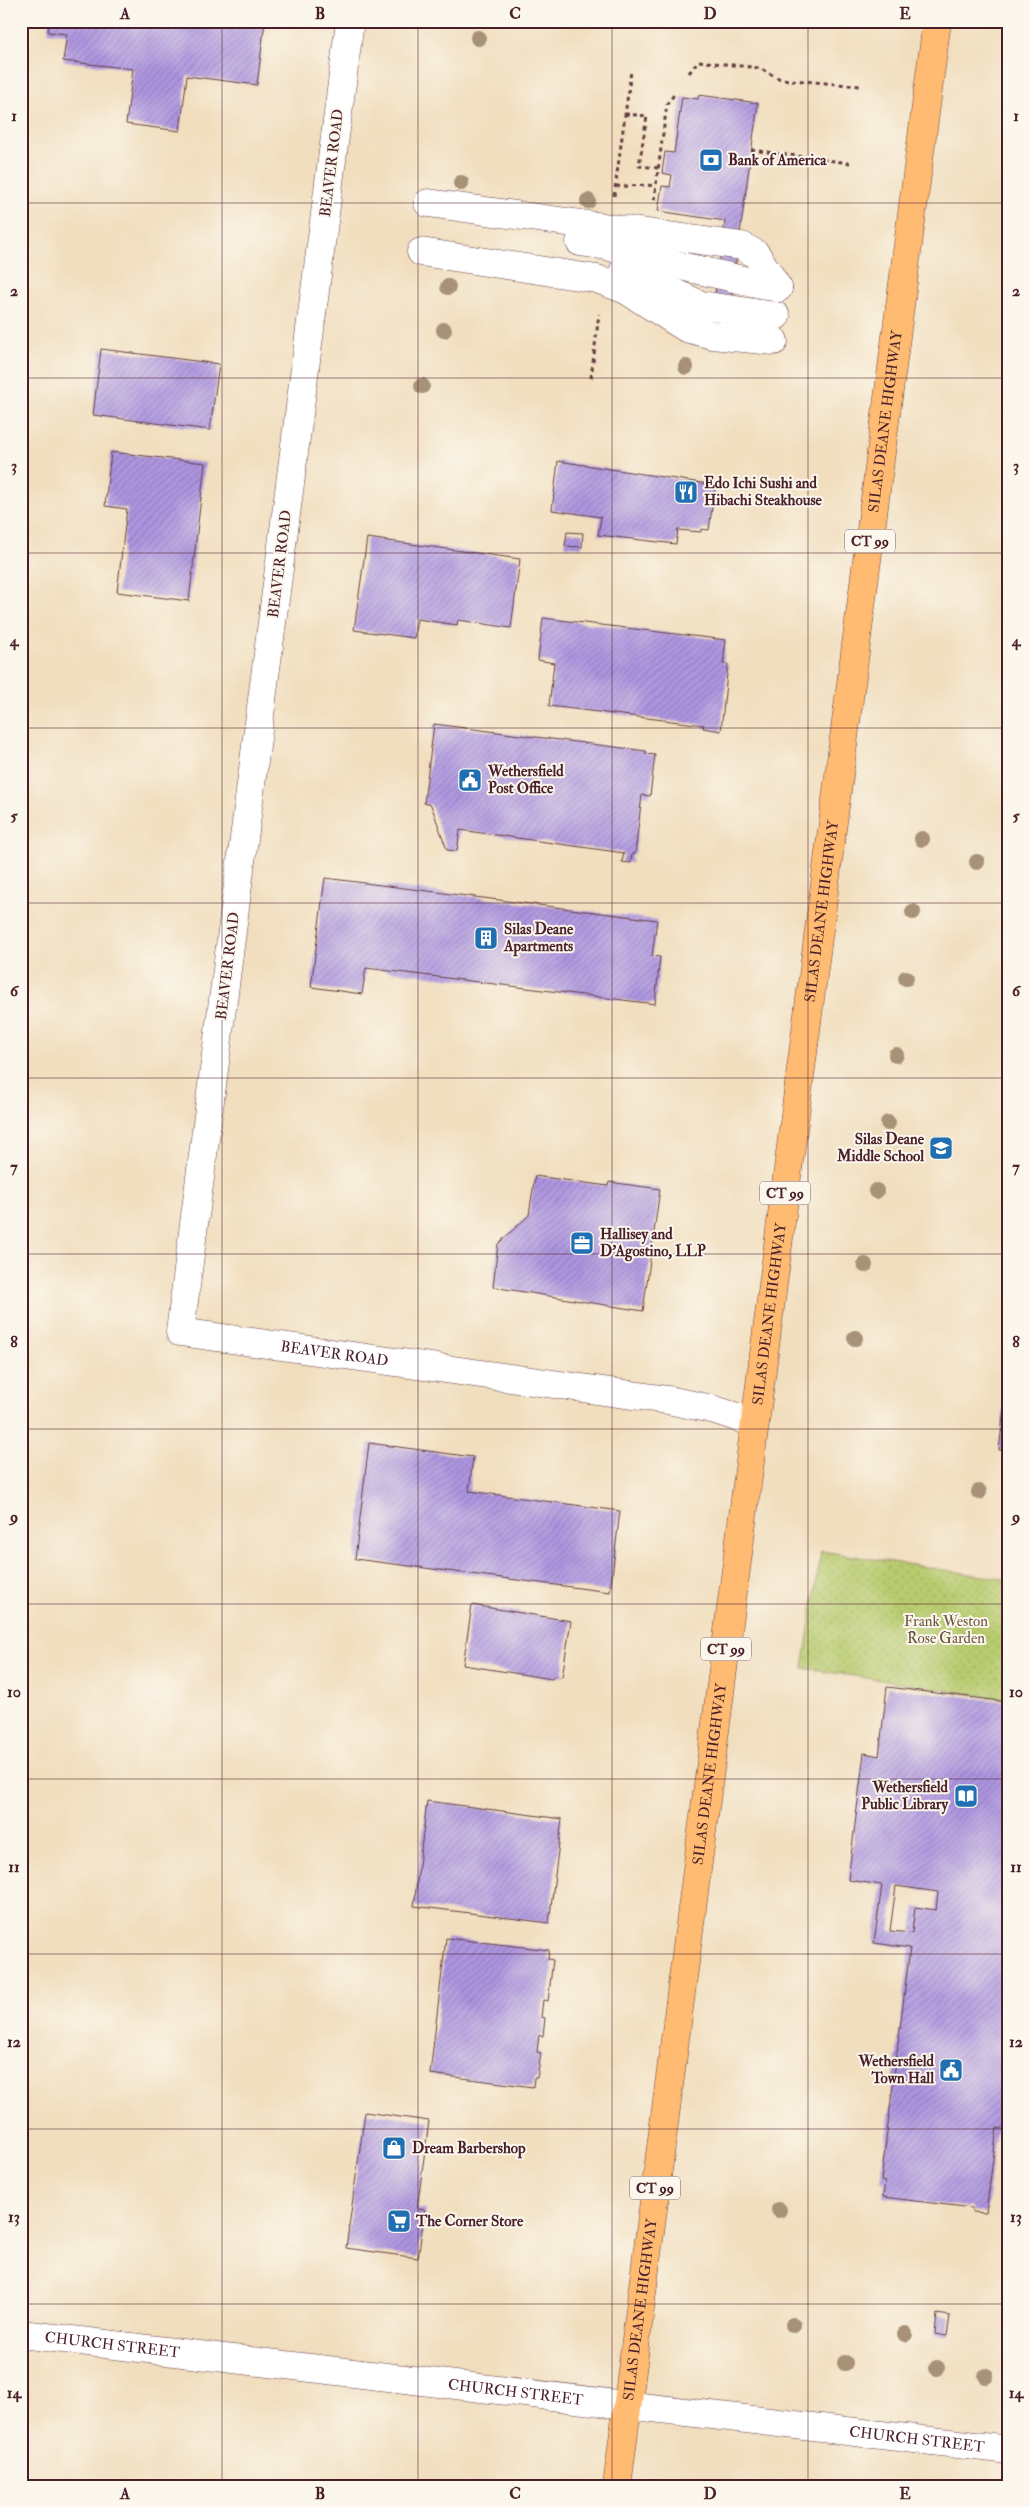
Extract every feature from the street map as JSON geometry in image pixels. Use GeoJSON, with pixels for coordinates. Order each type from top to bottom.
{"type":"FeatureCollection","features":[{"type":"Feature","properties":{"kind":"main road","name":"SILAS DEANE HIGHWAY"},"geometry":{"type":"LineString","coordinates":[[617,2486],[755,1422],[933,22]]}},
{"type":"Feature","properties":{"kind":"street","name":"BEAVER ROAD"},"geometry":{"type":"LineString","coordinates":[[350,21],[180,1332],[668,1400],[712,1409],[755,1422]]}},
{"type":"Feature","properties":{"kind":"street"},"geometry":{"type":"LineString","coordinates":[[425,228],[650,232],[712,240],[750,249],[759,258],[778,288],[672,264],[607,246],[425,228]]}},
{"type":"Feature","properties":{"kind":"street"},"geometry":{"type":"LineString","coordinates":[[425,228],[597,279],[626,290],[672,322],[686,328],[712,335],[775,329]]}},
{"type":"Feature","properties":{"kind":"street","name":"CHURCH STREET"},"geometry":{"type":"LineString","coordinates":[[21,2334],[1009,2450]]}},
{"type":"Feature","properties":{"kind":"path"},"geometry":{"type":"LineString","coordinates":[[689,73],[698,61],[759,68],[780,79],[860,86]]}},
{"type":"Feature","properties":{"kind":"path"},"geometry":{"type":"LineString","coordinates":[[650,232],[667,104],[676,92]]}},
{"type":"Feature","properties":{"kind":"path"},"geometry":{"type":"LineString","coordinates":[[625,114],[646,116],[640,166],[659,168]]}},
{"type":"Feature","properties":{"kind":"path"},"geometry":{"type":"LineString","coordinates":[[751,150],[850,163]]}},
{"type":"Feature","properties":{"kind":"path"},"geometry":{"type":"LineString","coordinates":[[616,186],[631,187],[642,184],[656,186]]}},
{"type":"Feature","properties":{"kind":"green space","name":"Frank Weston Rose Garden"},"geometry":{"type":"Polygon","coordinates":[[[821,1551],[1009,1580],[1009,1700],[803,1668],[821,1551]]]}},
{"type":"Feature","properties":{"kind":"building"},"geometry":{"type":"Polygon","coordinates":[[[49,21],[265,21],[257,85],[187,76],[180,131],[126,124],[133,69],[63,61],[67,34],[48,32],[49,21]]]}},
{"type":"Feature","properties":{"kind":"building"},"geometry":{"type":"Polygon","coordinates":[[[699,95],[758,103],[726,334],[710,331],[725,221],[658,211],[662,186],[670,187],[672,175],[662,173],[665,152],[674,153],[682,97],[698,99],[699,95]]]}},
{"type":"Feature","properties":{"kind":"building"},"geometry":{"type":"Polygon","coordinates":[[[101,349],[219,364],[210,430],[93,415],[101,349]]]}},
{"type":"Feature","properties":{"kind":"building"},"geometry":{"type":"Polygon","coordinates":[[[111,452],[205,463],[189,601],[117,592],[127,509],[105,506],[111,452]]]}},
{"type":"Feature","properties":{"kind":"building"},"geometry":{"type":"Polygon","coordinates":[[[558,461],[715,485],[709,530],[701,529],[701,532],[678,530],[676,544],[598,535],[601,517],[552,510],[558,461]]]}},
{"type":"Feature","properties":{"kind":"building"},"geometry":{"type":"Polygon","coordinates":[[[567,532],[583,533],[582,547],[565,546],[567,532]]]}},
{"type":"Feature","properties":{"kind":"building"},"geometry":{"type":"Polygon","coordinates":[[[367,538],[520,559],[511,628],[458,620],[457,625],[417,619],[414,638],[354,630],[367,538]]]}},
{"type":"Feature","properties":{"kind":"building"},"geometry":{"type":"Polygon","coordinates":[[[543,618],[726,640],[723,664],[728,664],[721,731],[703,728],[704,725],[549,706],[554,663],[538,660],[543,618]]]}},
{"type":"Feature","properties":{"kind":"building"},"geometry":{"type":"Polygon","coordinates":[[[434,724],[646,751],[646,754],[655,755],[650,796],[642,795],[635,854],[632,854],[631,863],[622,862],[624,853],[460,830],[457,851],[447,850],[431,805],[424,803],[434,724]]]}},
{"type":"Feature","properties":{"kind":"building","name":"Silas Deane Apartments"},"geometry":{"type":"Polygon","coordinates":[[[325,878],[657,920],[652,956],[660,957],[655,1004],[366,968],[362,994],[311,987],[325,878]]]}},
{"type":"Feature","properties":{"kind":"building"},"geometry":{"type":"Polygon","coordinates":[[[535,1176],[608,1186],[609,1182],[660,1189],[643,1311],[493,1287],[498,1244],[529,1215],[535,1176]]]}},
{"type":"Feature","properties":{"kind":"building"},"geometry":{"type":"Polygon","coordinates":[[[1006,1393],[1009,1394],[1009,1451],[999,1450],[1006,1393]]]}},
{"type":"Feature","properties":{"kind":"building"},"geometry":{"type":"Polygon","coordinates":[[[369,1443],[473,1457],[469,1491],[620,1511],[610,1592],[355,1559],[369,1443]]]}},
{"type":"Feature","properties":{"kind":"building"},"geometry":{"type":"Polygon","coordinates":[[[472,1605],[571,1621],[562,1677],[553,1676],[552,1679],[463,1665],[472,1605]]]}},
{"type":"Feature","properties":{"kind":"building"},"geometry":{"type":"Polygon","coordinates":[[[887,1687],[1009,1702],[1009,1901],[1005,1919],[1009,1919],[1009,2130],[997,2128],[986,2213],[972,2212],[972,2208],[883,2197],[885,2182],[881,2181],[910,1948],[874,1943],[882,1885],[848,1880],[864,1753],[879,1756],[887,1687]],[[896,1886],[890,1931],[912,1933],[915,1907],[936,1910],[938,1892],[896,1886]]]}},
{"type":"Feature","properties":{"kind":"building"},"geometry":{"type":"Polygon","coordinates":[[[427,1801],[562,1819],[549,1923],[414,1906],[427,1801]]]}},
{"type":"Feature","properties":{"kind":"building"},"geometry":{"type":"Polygon","coordinates":[[[446,1938],[549,1950],[548,1959],[553,1960],[548,2001],[543,2000],[541,2017],[545,2018],[543,2036],[539,2035],[537,2052],[541,2053],[537,2078],[534,2078],[533,2087],[430,2074],[446,1938]]]}},
{"type":"Feature","properties":{"kind":"building"},"geometry":{"type":"Polygon","coordinates":[[[365,2112],[429,2121],[417,2209],[425,2210],[418,2258],[346,2248],[365,2112]]]}},
{"type":"Feature","properties":{"kind":"building"},"geometry":{"type":"Polygon","coordinates":[[[937,2314],[950,2316],[947,2336],[935,2334],[937,2314]]]}},
{"type":"Feature","properties":{"kind":"place","name":"Bank of America"},"geometry":{"type":"Point","coordinates":[711,160]}},
{"type":"Feature","properties":{"kind":"place","name":"Edo Ichi Sushi and Hibachi Steakhouse"},"geometry":{"type":"Point","coordinates":[686,492]}},
{"type":"Feature","properties":{"kind":"place","name":"Wethersfield Post Office"},"geometry":{"type":"Point","coordinates":[470,780]}},
{"type":"Feature","properties":{"kind":"place","name":"Silas Deane Apartments"},"geometry":{"type":"Point","coordinates":[486,938]}},
{"type":"Feature","properties":{"kind":"place","name":"Silas Deane Middle School"},"geometry":{"type":"Point","coordinates":[941,1148]}},
{"type":"Feature","properties":{"kind":"place","name":"Hallisey and D'Agostino, LLP"},"geometry":{"type":"Point","coordinates":[582,1243]}},
{"type":"Feature","properties":{"kind":"place","name":"Wethersfield Public Library"},"geometry":{"type":"Point","coordinates":[966,1796]}},
{"type":"Feature","properties":{"kind":"place","name":"Wethersfield Town Hall"},"geometry":{"type":"Point","coordinates":[951,2070]}},
{"type":"Feature","properties":{"kind":"place","name":"Dream Barbershop"},"geometry":{"type":"Point","coordinates":[394,2148]}},
{"type":"Feature","properties":{"kind":"place","name":"The Corner Store"},"geometry":{"type":"Point","coordinates":[399,2221]}}]}
